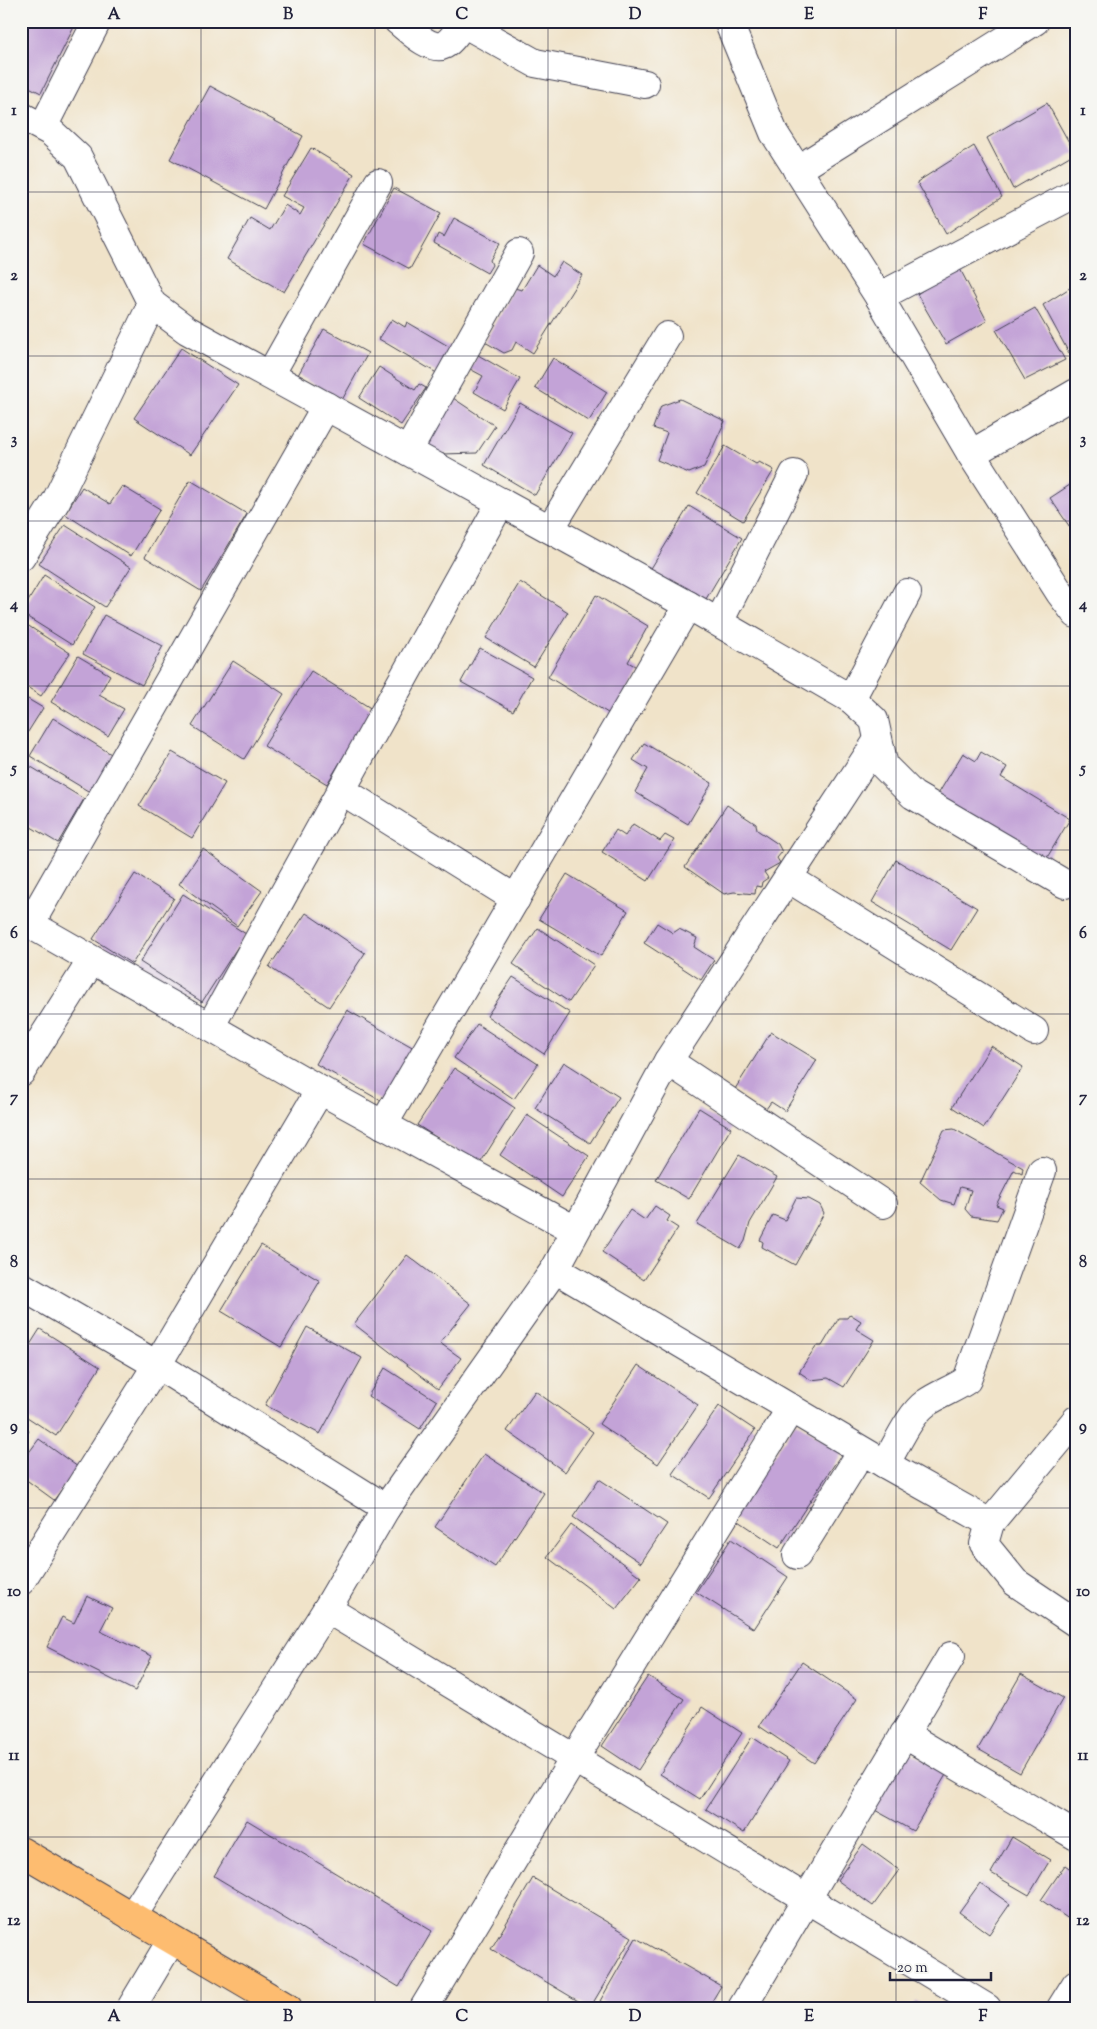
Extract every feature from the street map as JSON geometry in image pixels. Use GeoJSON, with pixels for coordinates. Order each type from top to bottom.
{"type":"FeatureCollection","features":[{"type":"Feature","properties":{"kind":"main road"},"geometry":{"type":"LineString","coordinates":[[21,1851],[171,1941],[288,2008]]}},
{"type":"Feature","properties":{"kind":"street"},"geometry":{"type":"LineString","coordinates":[[97,21],[32,121],[51,132],[78,157],[152,304],[186,330],[688,605],[850,700],[874,720],[884,766],[912,795],[1065,884]]}},
{"type":"Feature","properties":{"kind":"street"},"geometry":{"type":"LineString","coordinates":[[398,21],[431,46],[442,47],[464,22],[535,63],[644,84]]}},
{"type":"Feature","properties":{"kind":"street"},"geometry":{"type":"LineString","coordinates":[[728,21],[774,133],[880,297],[971,454],[1068,588],[1076,614]]}},
{"type":"Feature","properties":{"kind":"street"},"geometry":{"type":"LineString","coordinates":[[797,170],[1035,21]]}},
{"type":"Feature","properties":{"kind":"street"},"geometry":{"type":"LineString","coordinates":[[270,375],[378,183]]}},
{"type":"Feature","properties":{"kind":"street"},"geometry":{"type":"LineString","coordinates":[[880,297],[1076,193]]}},
{"type":"Feature","properties":{"kind":"street"},"geometry":{"type":"LineString","coordinates":[[408,450],[519,253]]}},
{"type":"Feature","properties":{"kind":"street"},"geometry":{"type":"LineString","coordinates":[[24,547],[56,501],[152,304]]}},
{"type":"Feature","properties":{"kind":"street"},"geometry":{"type":"LineString","coordinates":[[550,529],[667,336]]}},
{"type":"Feature","properties":{"kind":"street"},"geometry":{"type":"LineString","coordinates":[[971,454],[1076,393]]}},
{"type":"Feature","properties":{"kind":"street"},"geometry":{"type":"LineString","coordinates":[[326,406],[26,922],[320,1090],[575,1230]]}},
{"type":"Feature","properties":{"kind":"street"},"geometry":{"type":"LineString","coordinates":[[718,622],[794,474]]}},
{"type":"Feature","properties":{"kind":"street"},"geometry":{"type":"LineString","coordinates":[[210,1027],[501,502]]}},
{"type":"Feature","properties":{"kind":"street"},"geometry":{"type":"LineString","coordinates":[[850,700],[907,592]]}},
{"type":"Feature","properties":{"kind":"street"},"geometry":{"type":"LineString","coordinates":[[383,1125],[688,605]]}},
{"type":"Feature","properties":{"kind":"street"},"geometry":{"type":"LineString","coordinates":[[132,1917],[327,1609],[386,1508],[555,1269],[668,1061],[878,740]]}},
{"type":"Feature","properties":{"kind":"street"},"geometry":{"type":"LineString","coordinates":[[342,790],[516,899]]}},
{"type":"Feature","properties":{"kind":"street"},"geometry":{"type":"LineString","coordinates":[[788,878],[1034,1031]]}},
{"type":"Feature","properties":{"kind":"street"},"geometry":{"type":"LineString","coordinates":[[21,1072],[92,960]]}},
{"type":"Feature","properties":{"kind":"street"},"geometry":{"type":"LineString","coordinates":[[668,1061],[883,1204]]}},
{"type":"Feature","properties":{"kind":"street"},"geometry":{"type":"LineString","coordinates":[[21,1581],[157,1365],[320,1090]]}},
{"type":"Feature","properties":{"kind":"street"},"geometry":{"type":"LineString","coordinates":[[885,1464],[917,1412],[926,1403],[967,1380],[1042,1171]]}},
{"type":"Feature","properties":{"kind":"street"},"geometry":{"type":"LineString","coordinates":[[555,1269],[885,1464],[990,1523]]}},
{"type":"Feature","properties":{"kind":"street"},"geometry":{"type":"LineString","coordinates":[[21,1286],[157,1365],[386,1508]]}},
{"type":"Feature","properties":{"kind":"street"},"geometry":{"type":"LineString","coordinates":[[424,2008],[575,1757],[790,1408]]}},
{"type":"Feature","properties":{"kind":"street"},"geometry":{"type":"LineString","coordinates":[[1076,1420],[990,1523],[984,1544],[1015,1582],[1076,1623]]}},
{"type":"Feature","properties":{"kind":"street"},"geometry":{"type":"LineString","coordinates":[[797,1555],[862,1450]]}},
{"type":"Feature","properties":{"kind":"street"},"geometry":{"type":"LineString","coordinates":[[327,1609],[988,2008]]}},
{"type":"Feature","properties":{"kind":"street"},"geometry":{"type":"LineString","coordinates":[[742,2008],[951,1656]]}},
{"type":"Feature","properties":{"kind":"street"},"geometry":{"type":"LineString","coordinates":[[904,1734],[1076,1836]]}},
{"type":"Feature","properties":{"kind":"street"},"geometry":{"type":"LineString","coordinates":[[131,2008],[171,1941]]}},
{"type":"Feature","properties":{"kind":"street"},"geometry":{"type":"LineString","coordinates":[[1061,2008],[1076,1984]]}},
{"type":"Feature","properties":{"kind":"building"},"geometry":{"type":"Polygon","coordinates":[[[21,21],[77,21],[41,93],[21,83],[21,21]]]}},
{"type":"Feature","properties":{"kind":"building"},"geometry":{"type":"Polygon","coordinates":[[[210,86],[303,136],[264,209],[170,159],[210,86]]]}},
{"type":"Feature","properties":{"kind":"building"},"geometry":{"type":"Polygon","coordinates":[[[1047,103],[1075,153],[1013,189],[987,138],[1047,103]]]}},
{"type":"Feature","properties":{"kind":"building"},"geometry":{"type":"Polygon","coordinates":[[[974,146],[1002,197],[946,234],[917,182],[974,146]]]}},
{"type":"Feature","properties":{"kind":"building"},"geometry":{"type":"Polygon","coordinates":[[[311,148],[354,174],[284,292],[227,259],[250,218],[270,230],[285,205],[300,215],[304,208],[282,196],[311,148]]]}},
{"type":"Feature","properties":{"kind":"building"},"geometry":{"type":"Polygon","coordinates":[[[394,188],[441,213],[410,269],[364,244],[394,188]]]}},
{"type":"Feature","properties":{"kind":"building"},"geometry":{"type":"Polygon","coordinates":[[[454,218],[500,243],[490,260],[492,265],[487,273],[434,243],[438,234],[444,237],[454,218]]]}},
{"type":"Feature","properties":{"kind":"building"},"geometry":{"type":"Polygon","coordinates":[[[562,262],[582,275],[533,353],[516,342],[512,350],[504,353],[485,342],[514,288],[522,290],[537,265],[553,276],[562,262]]]}},
{"type":"Feature","properties":{"kind":"building"},"geometry":{"type":"Polygon","coordinates":[[[959,267],[987,321],[946,344],[917,294],[959,267]]]}},
{"type":"Feature","properties":{"kind":"building"},"geometry":{"type":"Polygon","coordinates":[[[1076,284],[1076,352],[1070,355],[1043,305],[1076,284]]]}},
{"type":"Feature","properties":{"kind":"building"},"geometry":{"type":"Polygon","coordinates":[[[1035,308],[1065,360],[1025,380],[996,330],[1035,308]]]}},
{"type":"Feature","properties":{"kind":"building"},"geometry":{"type":"Polygon","coordinates":[[[392,319],[405,327],[407,322],[455,350],[440,375],[379,339],[392,319]]]}},
{"type":"Feature","properties":{"kind":"building"},"geometry":{"type":"Polygon","coordinates":[[[324,329],[368,353],[342,400],[298,375],[324,329]]]}},
{"type":"Feature","properties":{"kind":"building"},"geometry":{"type":"Polygon","coordinates":[[[181,348],[238,385],[190,455],[134,418],[181,348]]]}},
{"type":"Feature","properties":{"kind":"building"},"geometry":{"type":"Polygon","coordinates":[[[478,355],[520,379],[503,409],[474,392],[483,376],[470,369],[478,355]]]}},
{"type":"Feature","properties":{"kind":"building"},"geometry":{"type":"Polygon","coordinates":[[[553,358],[607,392],[589,421],[535,388],[553,358]]]}},
{"type":"Feature","properties":{"kind":"building"},"geometry":{"type":"Polygon","coordinates":[[[379,367],[415,390],[419,384],[426,388],[401,425],[359,398],[379,367]]]}},
{"type":"Feature","properties":{"kind":"building"},"geometry":{"type":"Polygon","coordinates":[[[450,396],[495,426],[477,453],[442,454],[439,459],[417,445],[450,396]]]}},
{"type":"Feature","properties":{"kind":"building"},"geometry":{"type":"Polygon","coordinates":[[[680,399],[725,421],[704,467],[689,473],[657,460],[667,433],[653,428],[661,406],[680,399]]]}},
{"type":"Feature","properties":{"kind":"building"},"geometry":{"type":"Polygon","coordinates":[[[520,403],[572,433],[535,495],[484,465],[520,403]]]}},
{"type":"Feature","properties":{"kind":"building"},"geometry":{"type":"Polygon","coordinates":[[[725,446],[756,464],[759,462],[774,470],[743,521],[697,493],[725,446]]]}},
{"type":"Feature","properties":{"kind":"building"},"geometry":{"type":"Polygon","coordinates":[[[190,480],[247,514],[201,591],[145,557],[190,480]]]}},
{"type":"Feature","properties":{"kind":"building"},"geometry":{"type":"Polygon","coordinates":[[[1076,481],[1076,536],[1050,498],[1076,481]]]}},
{"type":"Feature","properties":{"kind":"building"},"geometry":{"type":"Polygon","coordinates":[[[122,486],[160,509],[131,556],[65,514],[82,487],[110,504],[122,486]]]}},
{"type":"Feature","properties":{"kind":"building"},"geometry":{"type":"Polygon","coordinates":[[[689,506],[742,538],[703,604],[682,597],[676,583],[664,585],[647,575],[689,506]]]}},
{"type":"Feature","properties":{"kind":"building"},"geometry":{"type":"Polygon","coordinates":[[[65,525],[131,567],[105,607],[39,564],[65,525]]]}},
{"type":"Feature","properties":{"kind":"building"},"geometry":{"type":"Polygon","coordinates":[[[44,575],[95,607],[72,645],[21,613],[44,575]]]}},
{"type":"Feature","properties":{"kind":"building"},"geometry":{"type":"Polygon","coordinates":[[[520,582],[568,612],[534,667],[486,638],[520,582]]]}},
{"type":"Feature","properties":{"kind":"building"},"geometry":{"type":"Polygon","coordinates":[[[596,595],[648,626],[628,662],[640,669],[613,716],[548,677],[596,595]]]}},
{"type":"Feature","properties":{"kind":"building"},"geometry":{"type":"Polygon","coordinates":[[[104,615],[163,646],[142,685],[83,654],[104,615]]]}},
{"type":"Feature","properties":{"kind":"building"},"geometry":{"type":"Polygon","coordinates":[[[21,621],[70,653],[41,696],[21,683],[21,621]]]}},
{"type":"Feature","properties":{"kind":"building"},"geometry":{"type":"Polygon","coordinates":[[[480,648],[532,677],[513,711],[461,682],[480,648]]]}},
{"type":"Feature","properties":{"kind":"building"},"geometry":{"type":"Polygon","coordinates":[[[78,656],[110,675],[99,695],[124,709],[108,736],[51,702],[78,656]]]}},
{"type":"Feature","properties":{"kind":"building"},"geometry":{"type":"Polygon","coordinates":[[[233,661],[284,694],[244,759],[192,726],[233,661]]]}},
{"type":"Feature","properties":{"kind":"building"},"geometry":{"type":"Polygon","coordinates":[[[311,671],[372,709],[327,784],[264,746],[311,671]]]}},
{"type":"Feature","properties":{"kind":"building"},"geometry":{"type":"Polygon","coordinates":[[[21,695],[43,708],[21,743],[21,695]]]}},
{"type":"Feature","properties":{"kind":"building"},"geometry":{"type":"Polygon","coordinates":[[[53,718],[116,757],[93,794],[30,756],[53,718]]]}},
{"type":"Feature","properties":{"kind":"building"},"geometry":{"type":"Polygon","coordinates":[[[644,743],[712,783],[688,824],[635,792],[648,769],[633,760],[644,743]]]}},
{"type":"Feature","properties":{"kind":"building"},"geometry":{"type":"Polygon","coordinates":[[[172,752],[225,783],[192,838],[139,806],[172,752]]]}},
{"type":"Feature","properties":{"kind":"building"},"geometry":{"type":"Polygon","coordinates":[[[981,752],[1007,767],[1001,777],[1070,819],[1042,866],[934,801],[963,753],[976,761],[981,752]]]}},
{"type":"Feature","properties":{"kind":"building"},"geometry":{"type":"Polygon","coordinates":[[[28,765],[84,799],[58,843],[21,821],[21,776],[28,765]]]}},
{"type":"Feature","properties":{"kind":"building"},"geometry":{"type":"Polygon","coordinates":[[[727,805],[756,824],[757,830],[778,844],[782,852],[777,858],[780,863],[764,872],[768,878],[762,882],[761,887],[756,886],[755,894],[734,892],[724,894],[685,867],[727,805]]]}},
{"type":"Feature","properties":{"kind":"building"},"geometry":{"type":"Polygon","coordinates":[[[633,824],[660,841],[665,835],[674,840],[648,881],[602,852],[616,830],[625,836],[633,824]]]}},
{"type":"Feature","properties":{"kind":"building"},"geometry":{"type":"Polygon","coordinates":[[[203,849],[262,891],[237,926],[179,884],[203,849]]]}},
{"type":"Feature","properties":{"kind":"building"},"geometry":{"type":"Polygon","coordinates":[[[896,860],[977,908],[951,950],[872,902],[896,860]]]}},
{"type":"Feature","properties":{"kind":"building"},"geometry":{"type":"Polygon","coordinates":[[[135,874],[174,898],[132,964],[93,939],[135,874]]]}},
{"type":"Feature","properties":{"kind":"building"},"geometry":{"type":"Polygon","coordinates":[[[567,874],[628,911],[601,956],[539,919],[567,874]]]}},
{"type":"Feature","properties":{"kind":"building"},"geometry":{"type":"Polygon","coordinates":[[[183,894],[246,934],[202,1002],[140,962],[183,894]]]}},
{"type":"Feature","properties":{"kind":"building"},"geometry":{"type":"Polygon","coordinates":[[[306,913],[365,953],[329,1007],[269,967],[306,913]]]}},
{"type":"Feature","properties":{"kind":"building"},"geometry":{"type":"Polygon","coordinates":[[[657,923],[673,933],[679,929],[697,938],[694,947],[714,960],[701,980],[644,943],[657,923]]]}},
{"type":"Feature","properties":{"kind":"building"},"geometry":{"type":"Polygon","coordinates":[[[538,928],[594,965],[569,1002],[513,964],[538,928]]]}},
{"type":"Feature","properties":{"kind":"building"},"geometry":{"type":"Polygon","coordinates":[[[513,977],[570,1013],[544,1054],[487,1016],[513,977]]]}},
{"type":"Feature","properties":{"kind":"building"},"geometry":{"type":"Polygon","coordinates":[[[347,1010],[414,1048],[383,1102],[316,1064],[347,1010]]]}},
{"type":"Feature","properties":{"kind":"building"},"geometry":{"type":"Polygon","coordinates":[[[477,1024],[538,1064],[514,1099],[454,1058],[477,1024]]]}},
{"type":"Feature","properties":{"kind":"building"},"geometry":{"type":"Polygon","coordinates":[[[771,1032],[817,1060],[785,1111],[771,1102],[766,1109],[735,1089],[771,1032]]]}},
{"type":"Feature","properties":{"kind":"building"},"geometry":{"type":"Polygon","coordinates":[[[991,1046],[1023,1067],[984,1128],[952,1107],[991,1046]]]}},
{"type":"Feature","properties":{"kind":"building"},"geometry":{"type":"Polygon","coordinates":[[[564,1062],[619,1097],[590,1143],[535,1108],[564,1062]]]}},
{"type":"Feature","properties":{"kind":"building"},"geometry":{"type":"Polygon","coordinates":[[[454,1068],[515,1108],[479,1165],[417,1125],[454,1068]]]}},
{"type":"Feature","properties":{"kind":"building"},"geometry":{"type":"Polygon","coordinates":[[[699,1108],[731,1128],[689,1199],[656,1180],[699,1108]]]}},
{"type":"Feature","properties":{"kind":"building"},"geometry":{"type":"Polygon","coordinates":[[[527,1115],[589,1156],[562,1197],[500,1155],[527,1115]]]}},
{"type":"Feature","properties":{"kind":"building"},"geometry":{"type":"Polygon","coordinates":[[[954,1129],[1023,1168],[1022,1174],[1014,1170],[996,1205],[1003,1208],[997,1220],[971,1216],[965,1209],[971,1190],[960,1187],[954,1204],[941,1200],[920,1182],[944,1130],[954,1129]]]}},
{"type":"Feature","properties":{"kind":"building"},"geometry":{"type":"Polygon","coordinates":[[[739,1155],[777,1177],[750,1223],[745,1241],[740,1249],[697,1224],[739,1155]]]}},
{"type":"Feature","properties":{"kind":"building"},"geometry":{"type":"Polygon","coordinates":[[[796,1198],[809,1199],[820,1205],[824,1213],[795,1265],[762,1247],[763,1242],[760,1240],[773,1215],[785,1220],[796,1198]]]}},
{"type":"Feature","properties":{"kind":"building"},"geometry":{"type":"Polygon","coordinates":[[[655,1206],[670,1216],[667,1221],[678,1228],[644,1280],[602,1252],[630,1210],[645,1220],[655,1206]]]}},
{"type":"Feature","properties":{"kind":"building"},"geometry":{"type":"Polygon","coordinates":[[[261,1245],[320,1281],[281,1347],[221,1311],[261,1245]]]}},
{"type":"Feature","properties":{"kind":"building"},"geometry":{"type":"Polygon","coordinates":[[[407,1255],[471,1304],[440,1343],[461,1358],[438,1389],[354,1324],[407,1255]]]}},
{"type":"Feature","properties":{"kind":"building"},"geometry":{"type":"Polygon","coordinates":[[[850,1314],[861,1321],[856,1329],[874,1340],[844,1387],[828,1378],[811,1380],[799,1372],[816,1346],[822,1346],[839,1318],[847,1318],[850,1314]]]}},
{"type":"Feature","properties":{"kind":"building"},"geometry":{"type":"Polygon","coordinates":[[[307,1327],[362,1358],[320,1434],[265,1405],[307,1327]]]}},
{"type":"Feature","properties":{"kind":"building"},"geometry":{"type":"Polygon","coordinates":[[[40,1329],[100,1367],[56,1436],[21,1413],[21,1359],[40,1329]]]}},
{"type":"Feature","properties":{"kind":"building"},"geometry":{"type":"Polygon","coordinates":[[[638,1365],[698,1405],[658,1464],[599,1424],[638,1365]]]}},
{"type":"Feature","properties":{"kind":"building"},"geometry":{"type":"Polygon","coordinates":[[[385,1368],[437,1401],[420,1429],[368,1396],[385,1368]]]}},
{"type":"Feature","properties":{"kind":"building"},"geometry":{"type":"Polygon","coordinates":[[[535,1391],[593,1432],[565,1472],[507,1431],[535,1391]]]}},
{"type":"Feature","properties":{"kind":"building"},"geometry":{"type":"Polygon","coordinates":[[[719,1406],[755,1430],[709,1498],[672,1474],[719,1406]]]}},
{"type":"Feature","properties":{"kind":"building"},"geometry":{"type":"Polygon","coordinates":[[[796,1422],[842,1453],[779,1548],[733,1517],[796,1422]]]}},
{"type":"Feature","properties":{"kind":"building"},"geometry":{"type":"Polygon","coordinates":[[[21,1425],[29,1431],[21,1442],[21,1425]]]}},
{"type":"Feature","properties":{"kind":"building"},"geometry":{"type":"Polygon","coordinates":[[[39,1439],[78,1467],[54,1500],[21,1476],[21,1463],[39,1439]]]}},
{"type":"Feature","properties":{"kind":"building"},"geometry":{"type":"Polygon","coordinates":[[[484,1454],[544,1493],[495,1567],[435,1527],[484,1454]]]}},
{"type":"Feature","properties":{"kind":"building"},"geometry":{"type":"Polygon","coordinates":[[[599,1479],[667,1524],[641,1563],[573,1517],[599,1479]]]}},
{"type":"Feature","properties":{"kind":"building"},"geometry":{"type":"Polygon","coordinates":[[[571,1525],[641,1577],[616,1609],[547,1557],[571,1525]]]}},
{"type":"Feature","properties":{"kind":"building"},"geometry":{"type":"Polygon","coordinates":[[[731,1539],[788,1577],[754,1629],[696,1592],[731,1539]]]}},
{"type":"Feature","properties":{"kind":"building"},"geometry":{"type":"Polygon","coordinates":[[[87,1596],[112,1608],[100,1631],[152,1656],[135,1691],[47,1647],[62,1617],[74,1623],[87,1596]]]}},
{"type":"Feature","properties":{"kind":"building"},"geometry":{"type":"Polygon","coordinates":[[[802,1662],[857,1699],[814,1763],[759,1726],[802,1662]]]}},
{"type":"Feature","properties":{"kind":"building"},"geometry":{"type":"Polygon","coordinates":[[[1021,1674],[1063,1698],[1020,1773],[978,1749],[1021,1674]]]}},
{"type":"Feature","properties":{"kind":"building"},"geometry":{"type":"Polygon","coordinates":[[[648,1676],[684,1699],[638,1770],[602,1746],[648,1676]]]}},
{"type":"Feature","properties":{"kind":"building"},"geometry":{"type":"Polygon","coordinates":[[[702,1707],[742,1733],[700,1799],[660,1774],[702,1707]]]}},
{"type":"Feature","properties":{"kind":"building"},"geometry":{"type":"Polygon","coordinates":[[[752,1737],[789,1761],[744,1833],[706,1809],[752,1737]]]}},
{"type":"Feature","properties":{"kind":"building"},"geometry":{"type":"Polygon","coordinates":[[[906,1750],[947,1773],[913,1831],[873,1809],[906,1750]]]}},
{"type":"Feature","properties":{"kind":"building"},"geometry":{"type":"Polygon","coordinates":[[[247,1820],[432,1931],[399,1987],[214,1876],[247,1820]]]}},
{"type":"Feature","properties":{"kind":"building"},"geometry":{"type":"Polygon","coordinates":[[[1012,1837],[1050,1860],[1029,1895],[991,1873],[1012,1837]]]}},
{"type":"Feature","properties":{"kind":"building"},"geometry":{"type":"Polygon","coordinates":[[[863,1844],[899,1870],[873,1906],[837,1880],[863,1844]]]}},
{"type":"Feature","properties":{"kind":"building"},"geometry":{"type":"Polygon","coordinates":[[[1065,1865],[1076,1873],[1076,1924],[1041,1900],[1065,1865]]]}},
{"type":"Feature","properties":{"kind":"building"},"geometry":{"type":"Polygon","coordinates":[[[533,1878],[632,1937],[590,2008],[491,1949],[533,1878]]]}},
{"type":"Feature","properties":{"kind":"building"},"geometry":{"type":"Polygon","coordinates":[[[980,1883],[1010,1904],[989,1934],[959,1912],[980,1883]]]}},
{"type":"Feature","properties":{"kind":"building"},"geometry":{"type":"Polygon","coordinates":[[[636,1938],[721,1986],[708,2008],[612,2008],[600,2001],[636,1938]]]}},
{"type":"Feature","properties":{"kind":"building"},"geometry":{"type":"Polygon","coordinates":[[[916,2001],[928,2008],[911,2008],[916,2001]]]}}]}
